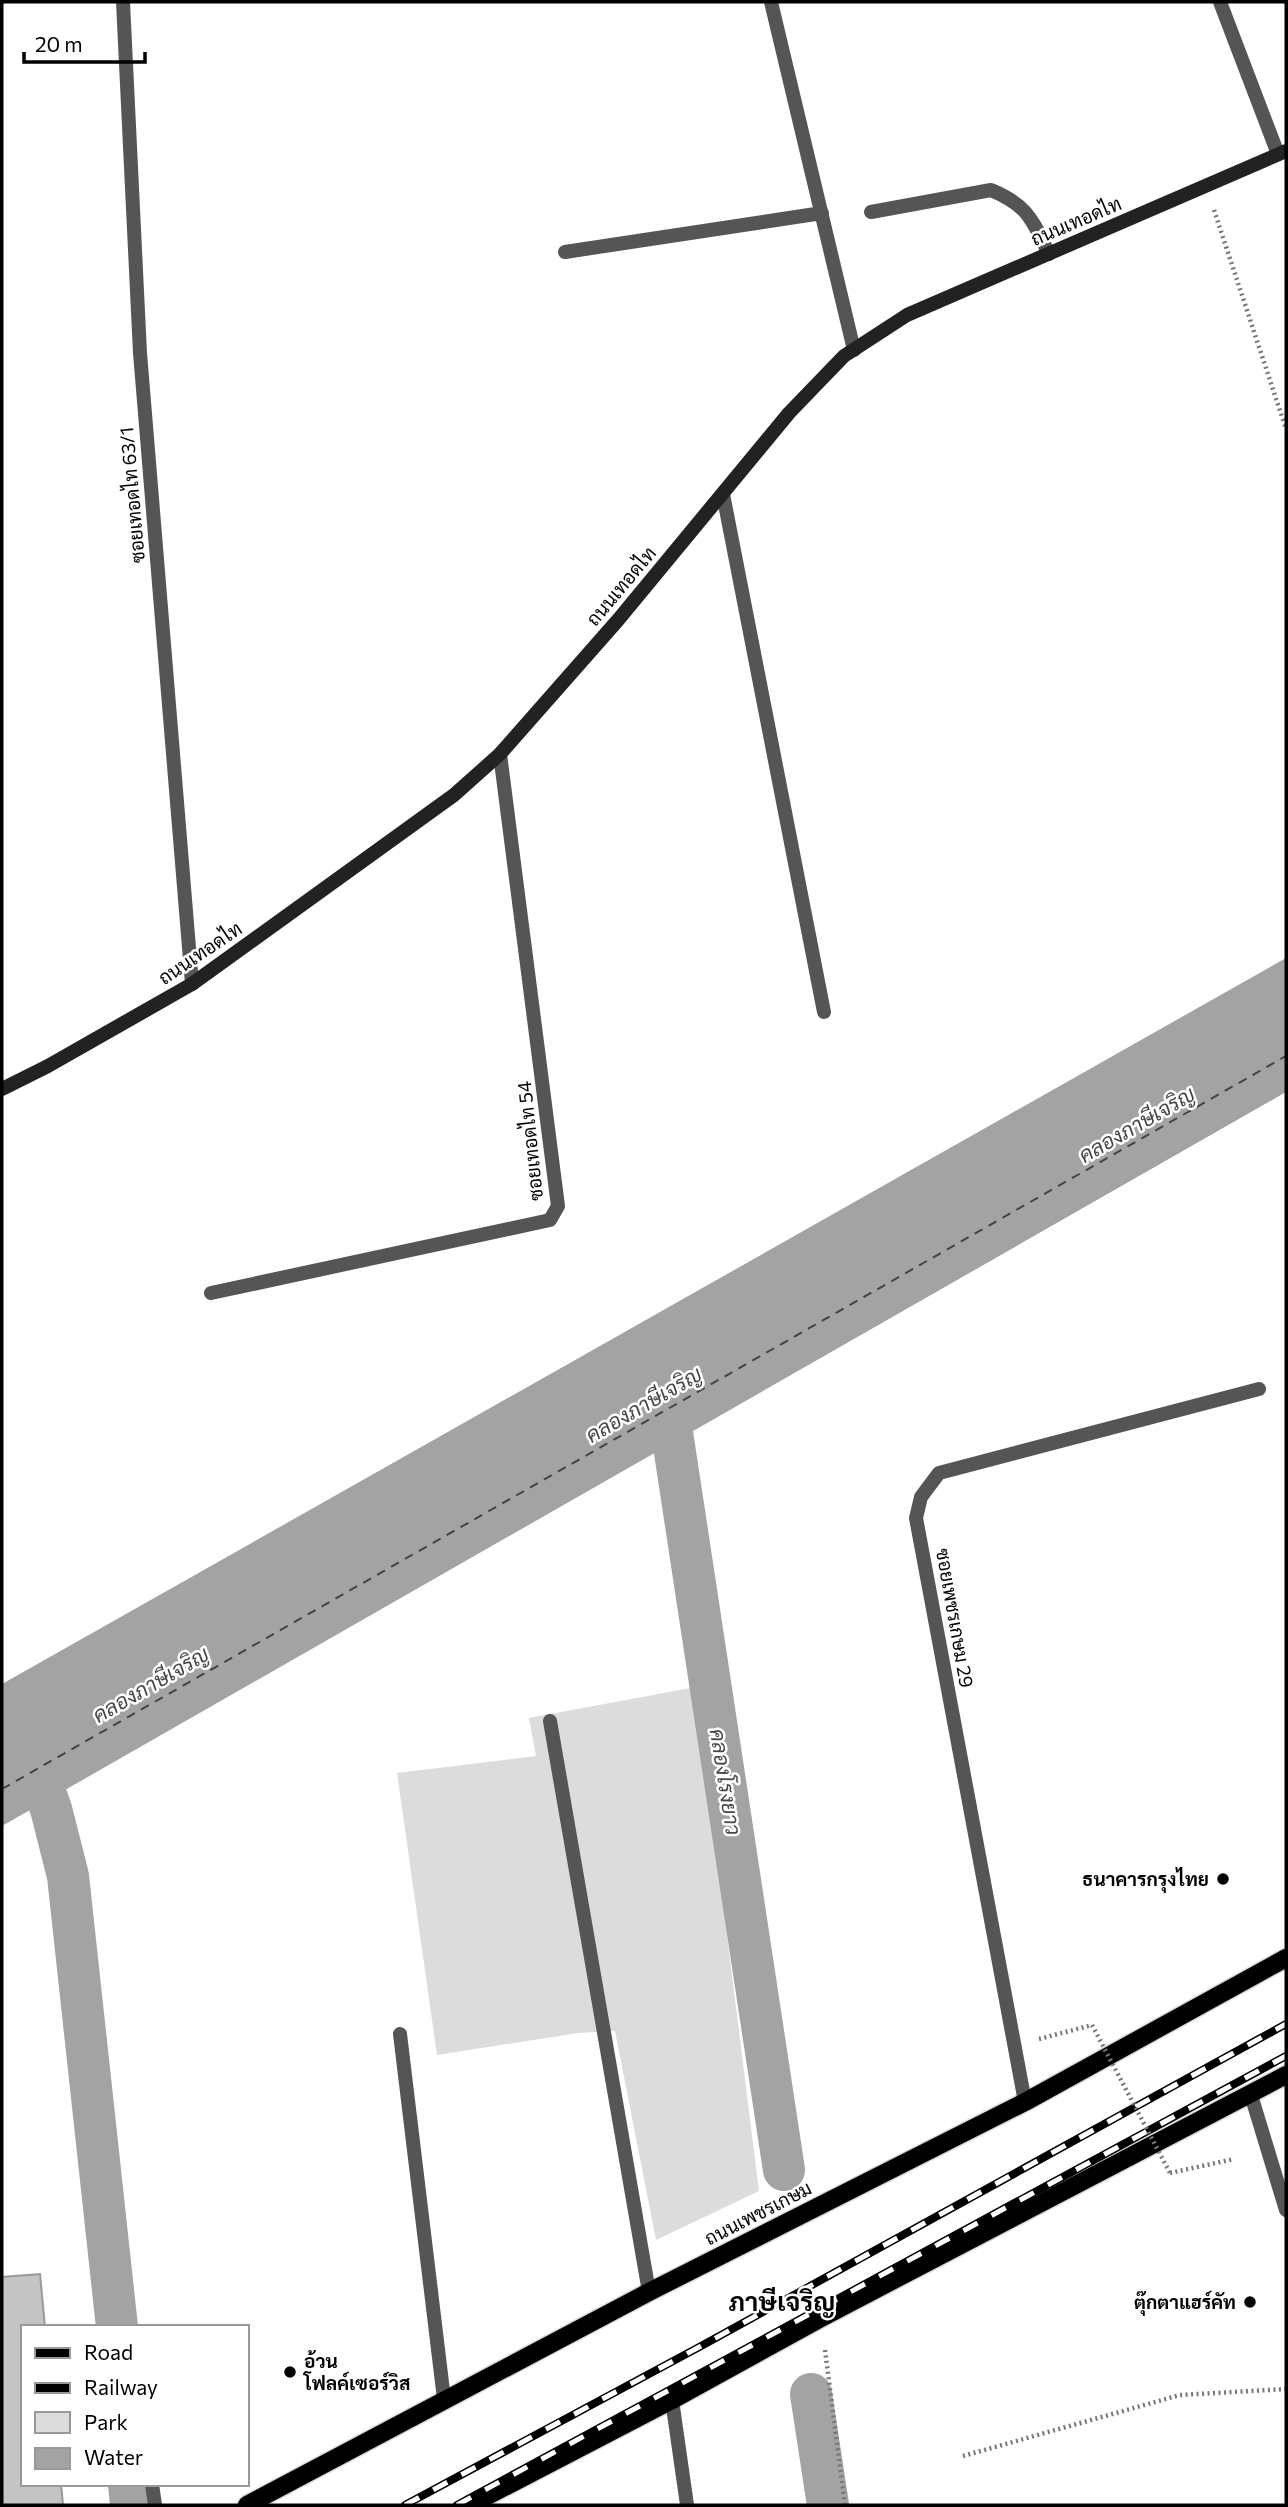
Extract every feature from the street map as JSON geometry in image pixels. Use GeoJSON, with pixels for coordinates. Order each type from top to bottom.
{"type":"FeatureCollection","features":[{"type":"Feature","properties":{"kind":"main road","name":"ถนนเทอดไท"},"geometry":{"type":"LineString","coordinates":[[2,1089],[48,1066],[192,984],[454,794],[500,754],[618,620],[789,413],[844,356],[907,315],[1282,153]]}},
{"type":"Feature","properties":{"kind":"main road","name":"ถนนเพชรเกษม"},"geometry":{"type":"LineString","coordinates":[[247,2505],[649,2292],[1025,2102],[1286,1958]]}},
{"type":"Feature","properties":{"kind":"main road"},"geometry":{"type":"LineString","coordinates":[[470,2505],[1286,2075]]}},
{"type":"Feature","properties":{"kind":"street","name":"ซอยเทอดไท 63/1"},"geometry":{"type":"LineString","coordinates":[[123,2],[140,352],[192,984]]}},
{"type":"Feature","properties":{"kind":"street"},"geometry":{"type":"LineString","coordinates":[[771,2],[854,350]]}},
{"type":"Feature","properties":{"kind":"street"},"geometry":{"type":"LineString","coordinates":[[1220,2],[1282,153]]}},
{"type":"Feature","properties":{"kind":"street"},"geometry":{"type":"LineString","coordinates":[[871,212],[991,190],[1009,197],[1027,211],[1049,254]]}},
{"type":"Feature","properties":{"kind":"street"},"geometry":{"type":"LineString","coordinates":[[565,252],[821,214]]}},
{"type":"Feature","properties":{"kind":"street"},"geometry":{"type":"LineString","coordinates":[[723,494],[824,1012]]}},
{"type":"Feature","properties":{"kind":"street","name":"ซอยเทอดไท 54"},"geometry":{"type":"LineString","coordinates":[[211,1293],[550,1220],[558,1206],[500,754]]}},
{"type":"Feature","properties":{"kind":"street","name":"ซอยเพชรเกษม 29"},"geometry":{"type":"LineString","coordinates":[[1025,2102],[916,1518],[921,1497],[939,1474],[1259,1389]]}},
{"type":"Feature","properties":{"kind":"street"},"geometry":{"type":"LineString","coordinates":[[550,1721],[649,2292]]}},
{"type":"Feature","properties":{"kind":"street"},"geometry":{"type":"LineString","coordinates":[[400,2034],[444,2399]]}},
{"type":"Feature","properties":{"kind":"street"},"geometry":{"type":"LineString","coordinates":[[1251,2095],[1286,2210]]}},
{"type":"Feature","properties":{"kind":"street"},"geometry":{"type":"LineString","coordinates":[[672,2400],[687,2505]]}},
{"type":"Feature","properties":{"kind":"street"},"geometry":{"type":"LineString","coordinates":[[152,2486],[155,2505]]}},
{"type":"Feature","properties":{"kind":"path"},"geometry":{"type":"LineString","coordinates":[[1206,186],[1286,429]]}},
{"type":"Feature","properties":{"kind":"path"},"geometry":{"type":"LineString","coordinates":[[1029,2042],[1092,2025],[1170,2173],[1234,2159]]}},
{"type":"Feature","properties":{"kind":"path"},"geometry":{"type":"LineString","coordinates":[[821,2318],[845,2505]]}},
{"type":"Feature","properties":{"kind":"path"},"geometry":{"type":"LineString","coordinates":[[963,2456],[1180,2395],[1286,2389]]}},
{"type":"Feature","properties":{"kind":"green space"},"geometry":{"type":"Polygon","coordinates":[[[696,1687],[759,2191],[656,2240],[615,2031],[578,2033],[437,2055],[397,1773],[536,1756],[529,1718],[696,1687]]]}},
{"type":"Feature","properties":{"kind":"water","name":"คลองภาษีเจริญ"},"geometry":{"type":"Polygon","coordinates":[[[1286,958],[1286,1092],[2,1826],[2,1684],[1286,958]]]}},
{"type":"Feature","properties":{"kind":"building"},"geometry":{"type":"Polygon","coordinates":[[[40,2274],[45,2325],[21,2325],[21,2486],[61,2486],[63,2505],[2,2505],[2,2277],[40,2274]]]}},
{"type":"Feature","properties":{"kind":"waterway","name":"คลองโรงยาว"},"geometry":{"type":"LineString","coordinates":[[666,1393],[784,2170]]}},
{"type":"Feature","properties":{"kind":"waterway"},"geometry":{"type":"LineString","coordinates":[[31,1753],[51,1809],[68,1876],[117,2325]]}},
{"type":"Feature","properties":{"kind":"waterway","name":"คลองโรงยาว"},"geometry":{"type":"LineString","coordinates":[[811,2394],[828,2505]]}},
{"type":"Feature","properties":{"kind":"waterway"},"geometry":{"type":"LineString","coordinates":[[129,2486],[131,2505]]}},
{"type":"Feature","properties":{"kind":"ferry route"},"geometry":{"type":"LineString","coordinates":[[2,1789],[1286,1056]]}},
{"type":"Feature","properties":{"kind":"railway"},"geometry":{"type":"LineString","coordinates":[[405,2505],[703,2345],[1286,2024]]}},
{"type":"Feature","properties":{"kind":"railway"},"geometry":{"type":"LineString","coordinates":[[457,2505],[1286,2056]]}},
{"type":"Feature","properties":{"kind":"place","name":"ธนาคารกรุงไทย"},"geometry":{"type":"Point","coordinates":[1223,1879]}},
{"type":"Feature","properties":{"kind":"place","name":"ตุ๊กตาแฮร์คัท"},"geometry":{"type":"Point","coordinates":[1250,2302]}},
{"type":"Feature","properties":{"kind":"place","name":"อ้วน โฟลค์เซอร์วิส"},"geometry":{"type":"Point","coordinates":[290,2372]}},
{"type":"Feature","properties":{"kind":"district","name":"ภาษีเจริญ"},"geometry":{"type":"Point","coordinates":[782,2302]}}]}
